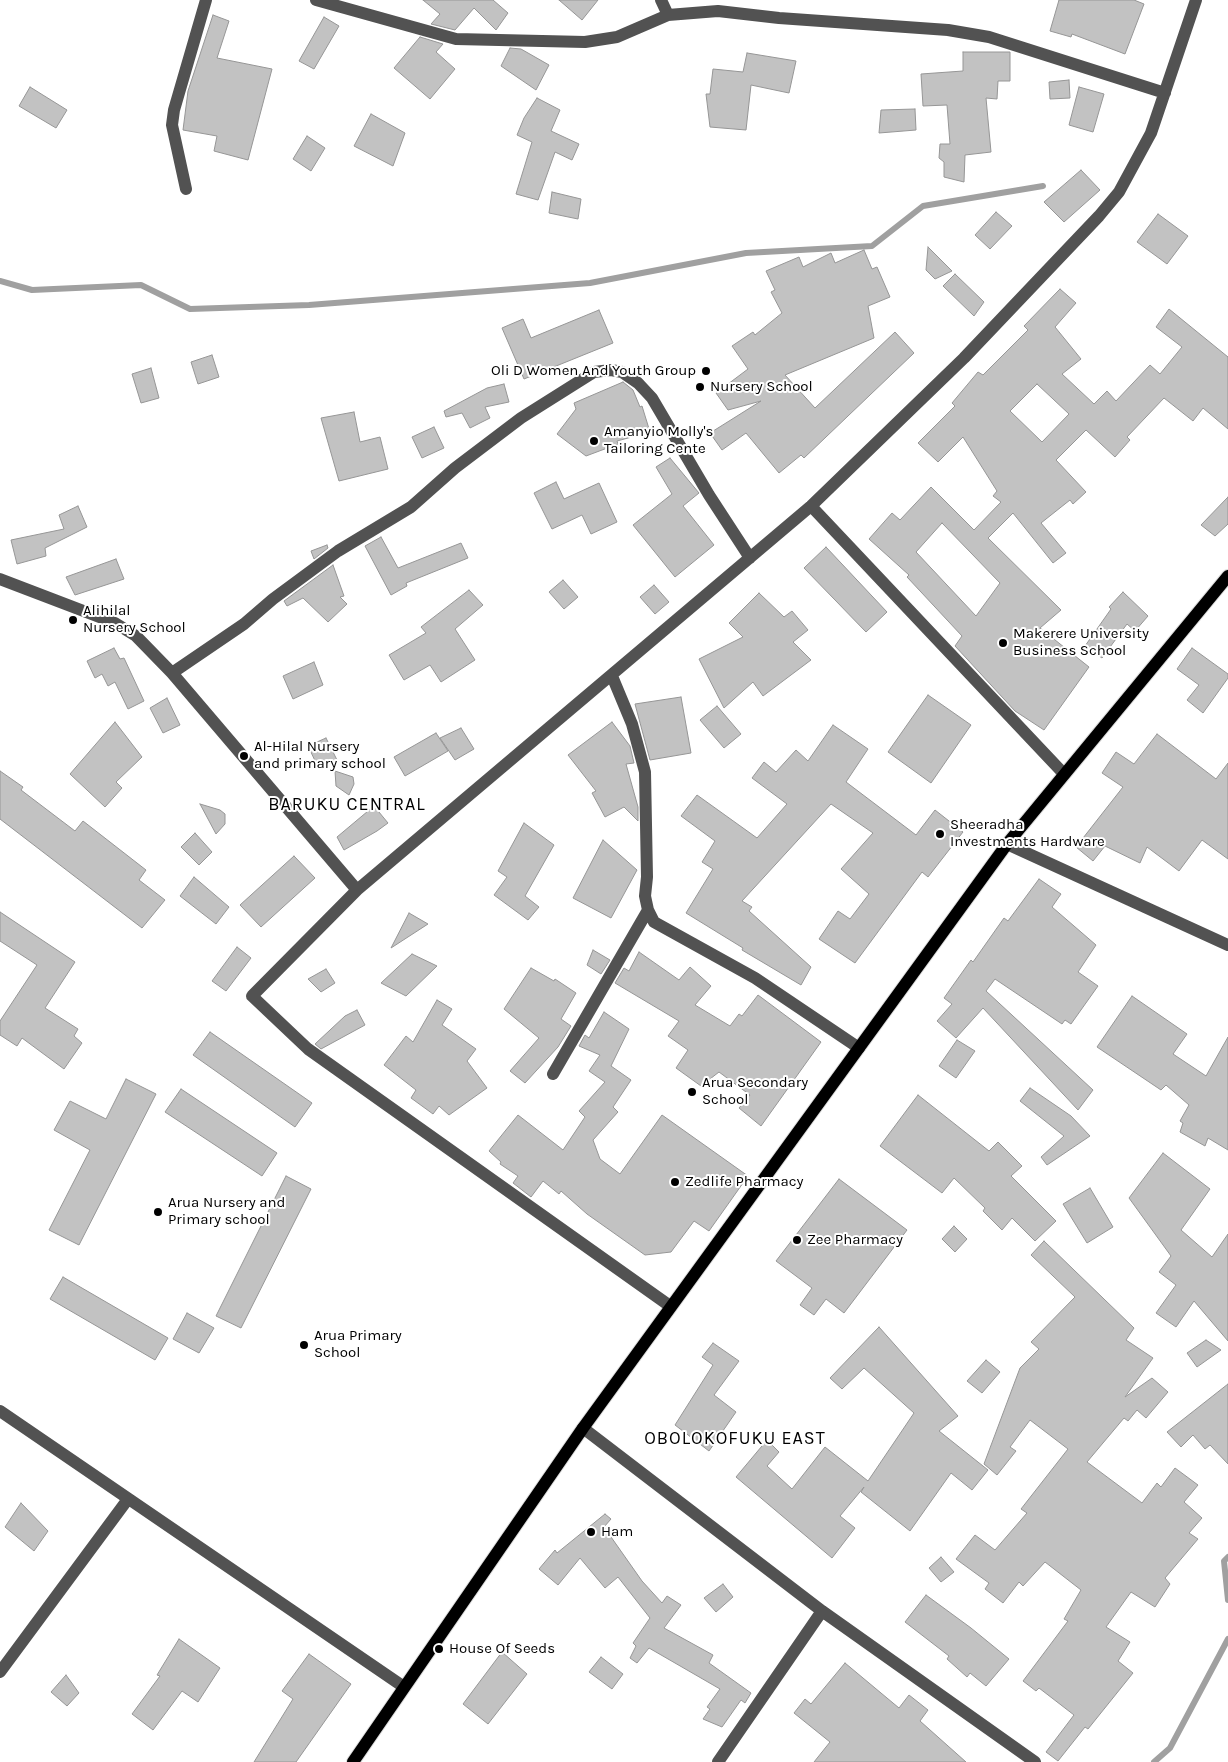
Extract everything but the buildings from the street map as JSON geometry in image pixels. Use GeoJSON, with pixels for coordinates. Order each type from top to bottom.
{"type":"FeatureCollection","features":[{"type":"Feature","properties":{"kind":"main road"},"geometry":{"type":"LineString","coordinates":[[353,1762],[583,1428],[1006,844],[1228,576]]}},
{"type":"Feature","properties":{"kind":"street"},"geometry":{"type":"LineString","coordinates":[[186,188],[172,125],[174,110],[206,0]]}},
{"type":"Feature","properties":{"kind":"street"},"geometry":{"type":"LineString","coordinates":[[316,0],[456,39],[585,42],[617,37],[668,15],[718,11],[883,27],[948,30],[989,37],[1165,93]]}},
{"type":"Feature","properties":{"kind":"street"},"geometry":{"type":"LineString","coordinates":[[661,0],[668,15]]}},
{"type":"Feature","properties":{"kind":"street"},"geometry":{"type":"LineString","coordinates":[[670,1306],[308,1049],[252,996],[356,890],[612,676],[811,506],[964,358],[1099,216],[1119,192],[1151,134],[1196,0]]}},
{"type":"Feature","properties":{"kind":"street"},"geometry":{"type":"LineString","coordinates":[[172,673],[244,624],[273,598],[338,551],[411,507],[455,468],[521,418],[594,372],[611,370],[622,372],[638,383],[652,398],[709,495],[750,558]]}},
{"type":"Feature","properties":{"kind":"street"},"geometry":{"type":"LineString","coordinates":[[811,506],[1064,774]]}},
{"type":"Feature","properties":{"kind":"street"},"geometry":{"type":"LineString","coordinates":[[0,579],[115,623],[136,636],[172,673],[356,890]]}},
{"type":"Feature","properties":{"kind":"street"},"geometry":{"type":"LineString","coordinates":[[612,676],[632,724],[645,772],[648,878],[645,896],[648,910],[654,922],[755,978],[859,1048]]}},
{"type":"Feature","properties":{"kind":"street"},"geometry":{"type":"LineString","coordinates":[[1006,844],[1228,945]]}},
{"type":"Feature","properties":{"kind":"street"},"geometry":{"type":"LineString","coordinates":[[553,1074],[648,910]]}},
{"type":"Feature","properties":{"kind":"street"},"geometry":{"type":"LineString","coordinates":[[0,1411],[404,1687]]}},
{"type":"Feature","properties":{"kind":"street"},"geometry":{"type":"LineString","coordinates":[[583,1428],[822,1611],[1035,1762]]}},
{"type":"Feature","properties":{"kind":"street"},"geometry":{"type":"LineString","coordinates":[[0,1672],[128,1498]]}},
{"type":"Feature","properties":{"kind":"street"},"geometry":{"type":"LineString","coordinates":[[718,1762],[822,1611]]}},
{"type":"Feature","properties":{"kind":"waterway"},"geometry":{"type":"LineString","coordinates":[[0,281],[32,290],[141,285],[190,309],[309,305],[590,283],[746,253],[872,246],[923,206],[1043,186]]}},
{"type":"Feature","properties":{"kind":"waterway"},"geometry":{"type":"LineString","coordinates":[[1228,1557],[1224,1561],[1228,1600]]}},
{"type":"Feature","properties":{"kind":"waterway"},"geometry":{"type":"LineString","coordinates":[[1154,1762],[1170,1748],[1228,1639]]}},
{"type":"Feature","properties":{"kind":"place","name":"Oli D Women And Youth Group"},"geometry":{"type":"Point","coordinates":[706,371]}},
{"type":"Feature","properties":{"kind":"place","name":"Nursery School"},"geometry":{"type":"Point","coordinates":[700,387]}},
{"type":"Feature","properties":{"kind":"place","name":"Amanyio Molly's Tailoring Cente"},"geometry":{"type":"Point","coordinates":[594,441]}},
{"type":"Feature","properties":{"kind":"place","name":"Alihilal Nursery School"},"geometry":{"type":"Point","coordinates":[73,620]}},
{"type":"Feature","properties":{"kind":"place","name":"Makerere University Business School"},"geometry":{"type":"Point","coordinates":[1003,643]}},
{"type":"Feature","properties":{"kind":"place","name":"Al-Hilal Nursery and primary school"},"geometry":{"type":"Point","coordinates":[244,756]}},
{"type":"Feature","properties":{"kind":"place","name":"Sheeradha Investments Hardware"},"geometry":{"type":"Point","coordinates":[940,834]}},
{"type":"Feature","properties":{"kind":"place","name":"Arua Secondary School"},"geometry":{"type":"Point","coordinates":[692,1092]}},
{"type":"Feature","properties":{"kind":"place","name":"Zedlife Pharmacy"},"geometry":{"type":"Point","coordinates":[675,1182]}},
{"type":"Feature","properties":{"kind":"place","name":"Arua Nursery and Primary school"},"geometry":{"type":"Point","coordinates":[158,1212]}},
{"type":"Feature","properties":{"kind":"place","name":"Zee Pharmacy"},"geometry":{"type":"Point","coordinates":[797,1240]}},
{"type":"Feature","properties":{"kind":"place","name":"Arua Primary School"},"geometry":{"type":"Point","coordinates":[304,1345]}},
{"type":"Feature","properties":{"kind":"place","name":"Ham"},"geometry":{"type":"Point","coordinates":[591,1532]}},
{"type":"Feature","properties":{"kind":"place","name":"House Of Seeds"},"geometry":{"type":"Point","coordinates":[439,1649]}},
{"type":"Feature","properties":{"kind":"district","name":"BARUKU CENTRAL"},"geometry":{"type":"Point","coordinates":[347,805]}},
{"type":"Feature","properties":{"kind":"district","name":"OBOLOKOFUKU EAST"},"geometry":{"type":"Point","coordinates":[735,1439]}}]}
